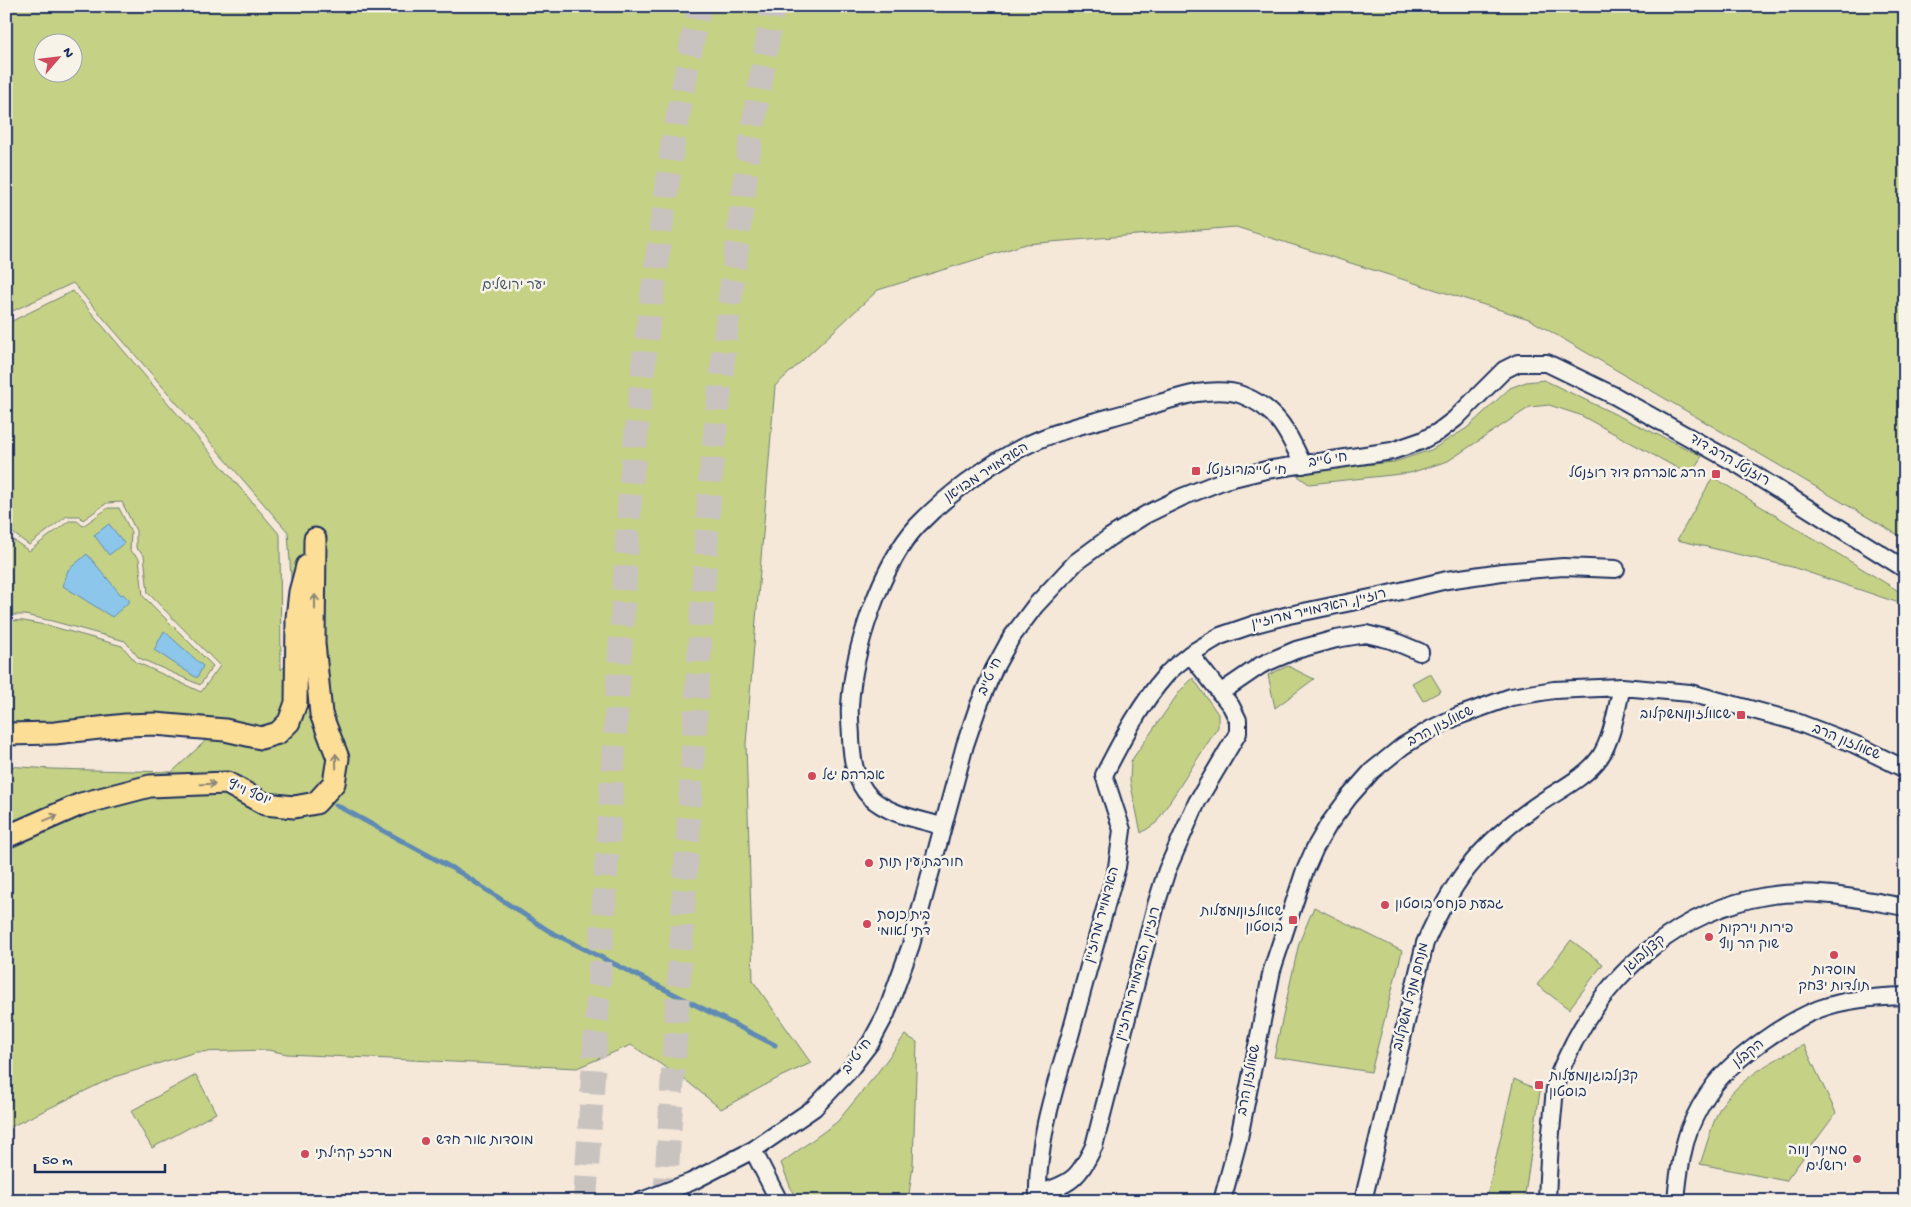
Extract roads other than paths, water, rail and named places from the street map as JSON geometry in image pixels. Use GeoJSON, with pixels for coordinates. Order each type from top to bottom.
{"type":"FeatureCollection","features":[{"type":"Feature","properties":{"kind":"main road","name":"יוסף וייץ"},"geometry":{"type":"LineString","coordinates":[[6,734],[55,733],[126,725],[155,724],[225,730],[250,737],[270,737],[278,734],[289,722],[296,703],[297,618],[300,592],[315,539],[314,643],[321,714],[338,758],[334,783],[316,803],[294,807],[265,804],[227,783],[150,786],[82,804],[6,837]]}},
{"type":"Feature","properties":{"kind":"street","name":"חי טייב"},"geometry":{"type":"LineString","coordinates":[[641,1201],[691,1182],[753,1150],[814,1108],[848,1072],[871,1042],[886,1014],[911,945],[942,826],[978,707],[994,670],[1011,638],[1076,562],[1110,537],[1146,515],[1182,497],[1225,480],[1266,470],[1392,451],[1421,442],[1455,419],[1504,370],[1518,363],[1547,363]]}},
{"type":"Feature","properties":{"kind":"street","name":"רוזנטל הרב דוד"},"geometry":{"type":"LineString","coordinates":[[1547,363],[1615,396],[1739,465],[1905,569]]}},
{"type":"Feature","properties":{"kind":"street","name":"האדמו\"ר מבויאן"},"geometry":{"type":"LineString","coordinates":[[942,826],[900,814],[882,806],[869,796],[852,762],[850,706],[864,632],[880,589],[915,528],[935,508],[963,485],[1027,445],[1091,423],[1198,393],[1228,392],[1242,395],[1263,406],[1282,424],[1289,434],[1303,465]]}},
{"type":"Feature","properties":{"kind":"street","name":"רוז'ין, האדמו\"ר מרוז'ין"},"geometry":{"type":"LineString","coordinates":[[1038,1198],[1064,1185],[1076,1176],[1086,1164],[1094,1146],[1167,870],[1197,802],[1238,733],[1238,720],[1231,706],[1190,654],[1220,636],[1254,624],[1289,614],[1380,596],[1447,580],[1563,567],[1616,569]]}},
{"type":"Feature","properties":{"kind":"street"},"geometry":{"type":"LineString","coordinates":[[1220,693],[1261,665],[1296,650],[1336,639],[1366,634],[1391,640],[1420,652]]}},
{"type":"Feature","properties":{"kind":"street","name":"האדמו\"ר מרוז'ין"},"geometry":{"type":"LineString","coordinates":[[1038,1198],[1038,1168],[1044,1134],[1117,867],[1122,830],[1104,775],[1151,694],[1167,673],[1190,654]]}},
{"type":"Feature","properties":{"kind":"street","name":"שאולזון הרב"},"geometry":{"type":"LineString","coordinates":[[1222,1201],[1239,1138],[1272,970],[1295,899],[1315,848],[1329,824],[1349,797],[1372,771],[1403,746],[1431,729],[1479,707],[1510,697],[1554,690],[1622,687],[1690,694],[1794,721],[1854,744],[1905,770]]}},
{"type":"Feature","properties":{"kind":"street","name":"מנחם מנדל משקלוב"},"geometry":{"type":"LineString","coordinates":[[1362,1201],[1425,943],[1437,915],[1454,885],[1497,835],[1529,810],[1587,771],[1600,757],[1608,740],[1622,687]]}},
{"type":"Feature","properties":{"kind":"street","name":"קצנלבוגן"},"geometry":{"type":"LineString","coordinates":[[1547,1201],[1551,1125],[1556,1083],[1586,1020],[1624,972],[1647,950],[1668,935],[1709,913],[1743,901],[1766,896],[1796,893],[1833,896],[1905,907]]}},
{"type":"Feature","properties":{"kind":"street","name":"הקבלן"},"geometry":{"type":"LineString","coordinates":[[1676,1201],[1680,1165],[1689,1130],[1715,1084],[1736,1062],[1792,1022],[1819,1009],[1850,1000],[1905,996]]}},
{"type":"Feature","properties":{"kind":"street"},"geometry":{"type":"LineString","coordinates":[[753,1150],[779,1201]]}},
{"type":"Feature","properties":{"kind":"water"},"geometry":{"type":"Polygon","coordinates":[[[109,524],[124,543],[109,555],[94,535],[109,524]]]}},
{"type":"Feature","properties":{"kind":"water"},"geometry":{"type":"Polygon","coordinates":[[[87,554],[121,595],[123,594],[130,601],[112,617],[63,586],[68,570],[87,554]]]}},
{"type":"Feature","properties":{"kind":"water"},"geometry":{"type":"Polygon","coordinates":[[[164,631],[203,666],[197,678],[154,650],[164,631]]]}},
{"type":"Feature","properties":{"kind":"waterway"},"geometry":{"type":"LineString","coordinates":[[336,805],[461,873],[549,931],[775,1045]]}},
{"type":"Feature","properties":{"kind":"tunnel"},"geometry":{"type":"LineString","coordinates":[[585,1201],[631,482],[647,334],[673,142],[699,6]]}},
{"type":"Feature","properties":{"kind":"tunnel"},"geometry":{"type":"LineString","coordinates":[[665,1201],[710,482],[726,331],[748,158],[773,6]]}},
{"type":"Feature","properties":{"kind":"place","name":"חי טייב/רוזנטל"},"geometry":{"type":"Point","coordinates":[1196,471]}},
{"type":"Feature","properties":{"kind":"place","name":"הרב אברהם דוד רוזנטל"},"geometry":{"type":"Point","coordinates":[1716,474]}},
{"type":"Feature","properties":{"kind":"place","name":"שאולזון/משקלוב"},"geometry":{"type":"Point","coordinates":[1741,715]}},
{"type":"Feature","properties":{"kind":"place","name":"אברהם יגל"},"geometry":{"type":"Point","coordinates":[812,776]}},
{"type":"Feature","properties":{"kind":"place","name":"חורבת עין תות"},"geometry":{"type":"Point","coordinates":[869,863]}},
{"type":"Feature","properties":{"kind":"place","name":"גבעת פנחס בוסטון"},"geometry":{"type":"Point","coordinates":[1385,905]}},
{"type":"Feature","properties":{"kind":"place","name":"שאולזון/מעלות בוסטון"},"geometry":{"type":"Point","coordinates":[1293,920]}},
{"type":"Feature","properties":{"kind":"place","name":"בית כנסת דתי לאומי"},"geometry":{"type":"Point","coordinates":[867,924]}},
{"type":"Feature","properties":{"kind":"place","name":"פירות וירקות שוק הר נוף"},"geometry":{"type":"Point","coordinates":[1709,937]}},
{"type":"Feature","properties":{"kind":"place","name":"מוסדות תולדות יצחק"},"geometry":{"type":"Point","coordinates":[1834,955]}},
{"type":"Feature","properties":{"kind":"place","name":"קצנלבוגן/מעלות בוסטון"},"geometry":{"type":"Point","coordinates":[1539,1085]}},
{"type":"Feature","properties":{"kind":"place","name":"מוסדות אור חדש"},"geometry":{"type":"Point","coordinates":[426,1141]}},
{"type":"Feature","properties":{"kind":"place","name":"מרכז קהילתי"},"geometry":{"type":"Point","coordinates":[305,1154]}},
{"type":"Feature","properties":{"kind":"place","name":"סמינר נווה ירושלים"},"geometry":{"type":"Point","coordinates":[1857,1159]}},
{"type":"Feature","properties":{"kind":"park label","name":"יער ירושלים"},"geometry":{"type":"Point","coordinates":[514,286]}}]}
